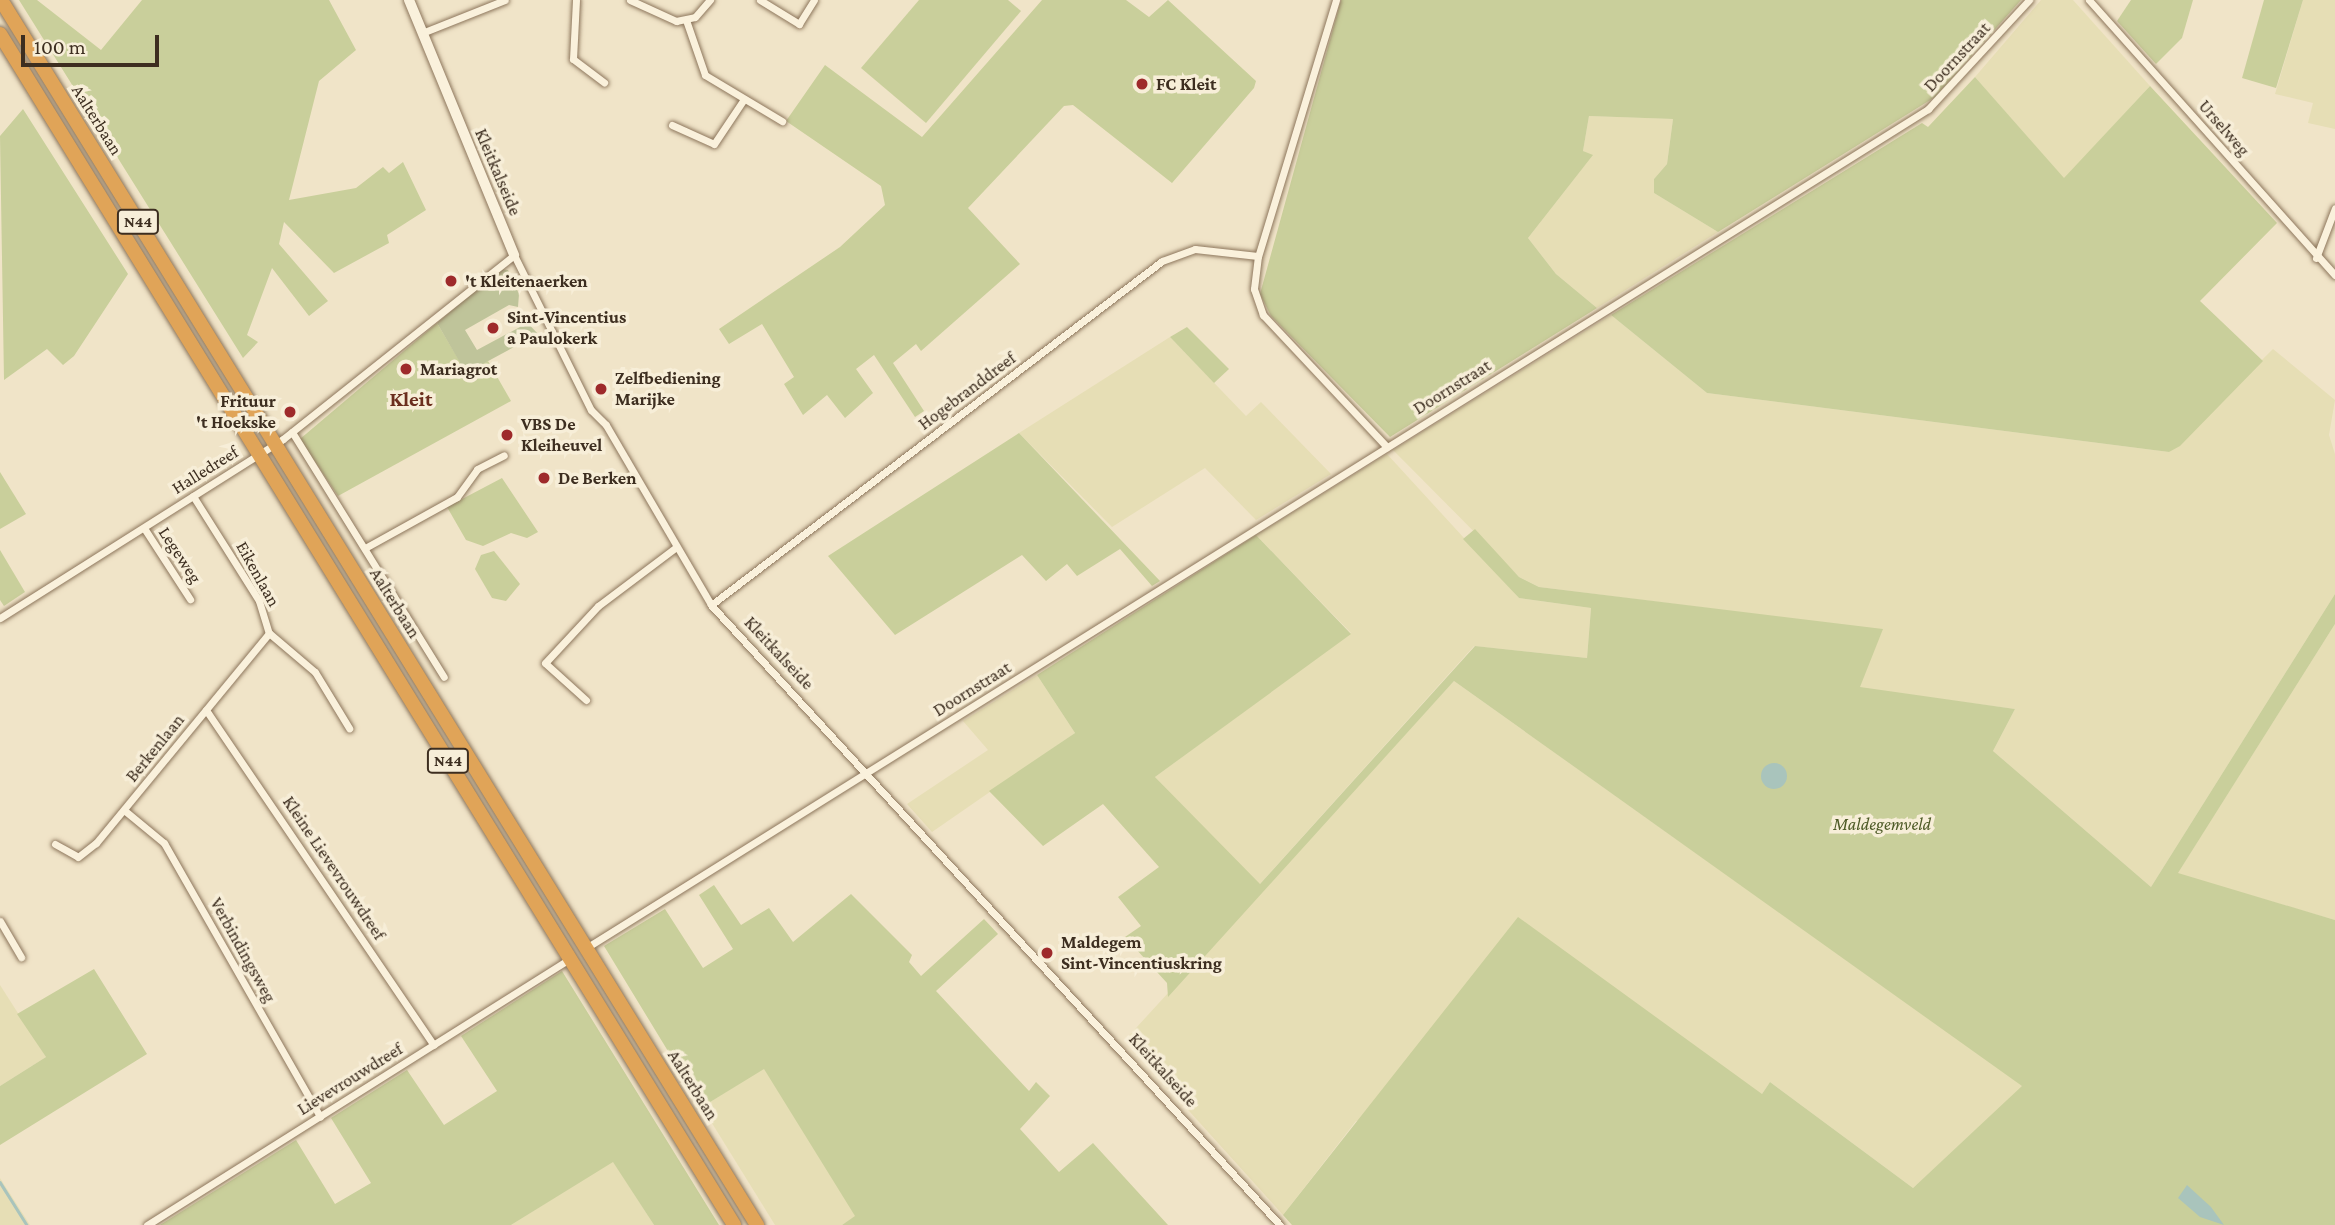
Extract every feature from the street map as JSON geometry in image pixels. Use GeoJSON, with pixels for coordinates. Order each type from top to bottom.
{"type":"FeatureCollection","features":[{"type":"Feature","properties":{"kind":"highway","name":"Aalterbaan"},"geometry":{"type":"LineString","coordinates":[[1,0],[757,1225]]}},
{"type":"Feature","properties":{"kind":"highway","name":"N44"},"geometry":{"type":"LineString","coordinates":[[0,34],[734,1225]]}},
{"type":"Feature","properties":{"kind":"street","name":"Kleitkalseide"},"geometry":{"type":"LineString","coordinates":[[409,0],[514,255],[591,410],[606,425],[710,605],[1280,1225]]}},
{"type":"Feature","properties":{"kind":"street"},"geometry":{"type":"LineString","coordinates":[[422,33],[505,0]]}},
{"type":"Feature","properties":{"kind":"street"},"geometry":{"type":"LineString","coordinates":[[576,0],[573,59],[604,82]]}},
{"type":"Feature","properties":{"kind":"street"},"geometry":{"type":"LineString","coordinates":[[630,0],[667,20],[686,20],[710,0]]}},
{"type":"Feature","properties":{"kind":"street"},"geometry":{"type":"LineString","coordinates":[[760,0],[799,24],[814,0]]}},
{"type":"Feature","properties":{"kind":"street"},"geometry":{"type":"LineString","coordinates":[[1336,0],[1258,256],[1254,289],[1263,315],[1387,447]]}},
{"type":"Feature","properties":{"kind":"street","name":"Doornstraat"},"geometry":{"type":"LineString","coordinates":[[866,773],[1928,109],[2029,0]]}},
{"type":"Feature","properties":{"kind":"street","name":"Urselweg"},"geometry":{"type":"LineString","coordinates":[[2089,0],[2316,258],[2335,275]]}},
{"type":"Feature","properties":{"kind":"street"},"geometry":{"type":"LineString","coordinates":[[686,20],[705,75],[782,121]]}},
{"type":"Feature","properties":{"kind":"street"},"geometry":{"type":"LineString","coordinates":[[673,125],[714,144],[744,99]]}},
{"type":"Feature","properties":{"kind":"street"},"geometry":{"type":"LineString","coordinates":[[2316,258],[2335,208]]}},
{"type":"Feature","properties":{"kind":"street","name":"Hogebranddreef"},"geometry":{"type":"LineString","coordinates":[[710,605],[1162,261],[1195,249],[1258,256]]}},
{"type":"Feature","properties":{"kind":"street","name":"Halledreef"},"geometry":{"type":"LineString","coordinates":[[0,618],[292,432],[514,255]]}},
{"type":"Feature","properties":{"kind":"street","name":"Aalterbaan"},"geometry":{"type":"LineString","coordinates":[[292,432],[444,677]]}},
{"type":"Feature","properties":{"kind":"street"},"geometry":{"type":"LineString","coordinates":[[365,548],[457,497],[477,469],[505,455]]}},
{"type":"Feature","properties":{"kind":"street","name":"Eikenlaan"},"geometry":{"type":"LineString","coordinates":[[193,496],[259,601],[269,633],[315,672],[349,728]]}},
{"type":"Feature","properties":{"kind":"street","name":"Legeweg"},"geometry":{"type":"LineString","coordinates":[[144,528],[190,599]]}},
{"type":"Feature","properties":{"kind":"street"},"geometry":{"type":"LineString","coordinates":[[586,700],[545,663],[598,606],[675,548]]}},
{"type":"Feature","properties":{"kind":"street","name":"Berkenlaan"},"geometry":{"type":"LineString","coordinates":[[55,844],[78,857],[124,810],[269,633]]}},
{"type":"Feature","properties":{"kind":"street","name":"Kleine Lievevrouwdreef"},"geometry":{"type":"LineString","coordinates":[[206,709],[434,1045]]}},
{"type":"Feature","properties":{"kind":"street"},"geometry":{"type":"LineString","coordinates":[[586,948],[866,773]]}},
{"type":"Feature","properties":{"kind":"street","name":"Verbindingsweg"},"geometry":{"type":"LineString","coordinates":[[124,810],[164,843],[320,1117]]}},
{"type":"Feature","properties":{"kind":"street"},"geometry":{"type":"LineString","coordinates":[[0,921],[21,957]]}},
{"type":"Feature","properties":{"kind":"street","name":"Lievevrouwdreef"},"geometry":{"type":"LineString","coordinates":[[147,1225],[569,959]]}},
{"type":"Feature","properties":{"kind":"shaded area"},"geometry":{"type":"Polygon","coordinates":[[[2041,0],[2073,0],[2150,86],[2064,179],[1975,77],[2041,0]]]}},
{"type":"Feature","properties":{"kind":"shaded area"},"geometry":{"type":"Polygon","coordinates":[[[2303,0],[2335,0],[2335,129],[2308,123],[2313,103],[2275,94],[2303,0]]]}},
{"type":"Feature","properties":{"kind":"shaded area"},"geometry":{"type":"Polygon","coordinates":[[[1589,116],[1673,119],[1667,164],[1654,179],[1654,193],[1718,232],[1597,308],[1556,274],[1528,238],[1592,156],[1583,151],[1589,116]]]}},
{"type":"Feature","properties":{"kind":"shaded area"},"geometry":{"type":"Polygon","coordinates":[[[1611,315],[1707,393],[2169,452],[2273,349],[2335,400],[2329,435],[2335,454],[2335,594],[2151,887],[1993,751],[2015,709],[1859,688],[1882,630],[1539,587],[1519,577],[1393,450],[1611,315]]]}},
{"type":"Feature","properties":{"kind":"shaded area"},"geometry":{"type":"Polygon","coordinates":[[[1170,337],[1246,416],[1261,402],[1331,474],[1256,520],[1205,468],[1112,527],[1019,433],[1170,337]]]}},
{"type":"Feature","properties":{"kind":"shaded area"},"geometry":{"type":"Polygon","coordinates":[[[1387,454],[1519,598],[1591,608],[1587,658],[1474,646],[1259,885],[1155,777],[1351,633],[1256,535],[1387,454]]]}},
{"type":"Feature","properties":{"kind":"shaded area"},"geometry":{"type":"Polygon","coordinates":[[[2335,624],[2335,920],[2177,874],[2335,624]]]}},
{"type":"Feature","properties":{"kind":"shaded area"},"geometry":{"type":"Polygon","coordinates":[[[1037,675],[1075,733],[932,832],[907,804],[988,750],[963,721],[1037,675]]]}},
{"type":"Feature","properties":{"kind":"shaded area"},"geometry":{"type":"Polygon","coordinates":[[[1454,681],[2023,1086],[1913,1188],[1770,1082],[1762,1094],[1356,1121],[1283,1215],[1125,1040],[1454,681]]]}},
{"type":"Feature","properties":{"kind":"shaded area"},"geometry":{"type":"Polygon","coordinates":[[[0,985],[46,1057],[0,1086],[0,985]]]}},
{"type":"Feature","properties":{"kind":"shaded area"},"geometry":{"type":"Polygon","coordinates":[[[764,1068],[856,1216],[842,1225],[775,1225],[702,1107],[764,1068]]]}},
{"type":"Feature","properties":{"kind":"shaded area"},"geometry":{"type":"Polygon","coordinates":[[[613,1161],[654,1225],[511,1225],[613,1161]]]}},
{"type":"Feature","properties":{"kind":"shaded area"},"geometry":{"type":"Polygon","coordinates":[[[0,1178],[30,1225],[0,1225],[0,1178]]]}},
{"type":"Feature","properties":{"kind":"green space"},"geometry":{"type":"Polygon","coordinates":[[[19,0],[37,0],[101,50],[142,0],[329,0],[356,50],[319,81],[289,200],[356,188],[383,167],[389,173],[403,162],[426,210],[387,235],[389,243],[334,273],[284,222],[279,244],[328,301],[309,316],[272,268],[247,335],[258,342],[243,358],[19,0]]]}},
{"type":"Feature","properties":{"kind":"green space"},"geometry":{"type":"Polygon","coordinates":[[[919,0],[1008,0],[1021,11],[926,123],[861,68],[919,0]]]}},
{"type":"Feature","properties":{"kind":"green space"},"geometry":{"type":"Polygon","coordinates":[[[1042,0],[1126,0],[1149,17],[1168,0],[1256,81],[1254,88],[1172,183],[1073,105],[1064,106],[968,208],[1020,264],[921,351],[916,344],[893,363],[924,411],[915,417],[874,355],[856,369],[873,393],[845,418],[827,395],[803,415],[784,384],[794,377],[762,324],[729,344],[719,329],[840,247],[885,205],[881,186],[786,121],[825,65],[922,137],[1042,0]]]}},
{"type":"Feature","properties":{"kind":"green space"},"geometry":{"type":"Polygon","coordinates":[[[1341,0],[2021,0],[1935,97],[1718,232],[1654,193],[1654,179],[1667,164],[1673,119],[1589,116],[1583,151],[1593,155],[1528,238],[1556,274],[1597,308],[1390,437],[1271,316],[1260,294],[1341,0]]]}},
{"type":"Feature","properties":{"kind":"green space"},"geometry":{"type":"Polygon","coordinates":[[[2131,0],[2193,0],[2182,38],[2156,64],[2117,21],[2131,0]]]}},
{"type":"Feature","properties":{"kind":"green space"},"geometry":{"type":"Polygon","coordinates":[[[2264,0],[2303,0],[2276,88],[2242,78],[2264,0]]]}},
{"type":"Feature","properties":{"kind":"green space"},"geometry":{"type":"Polygon","coordinates":[[[1975,77],[2064,178],[2150,86],[2277,223],[2200,301],[2263,361],[2180,446],[2169,452],[1707,393],[1611,315],[1922,123],[1928,127],[1975,77]]]}},
{"type":"Feature","properties":{"kind":"green space"},"geometry":{"type":"Polygon","coordinates":[[[23,109],[128,274],[74,356],[63,365],[47,349],[4,380],[0,136],[23,109]]]}},
{"type":"Feature","properties":{"kind":"green space"},"geometry":{"type":"Polygon","coordinates":[[[501,269],[508,270],[519,294],[518,307],[509,305],[465,330],[477,350],[520,327],[523,318],[538,334],[466,373],[437,323],[501,269]]]}},
{"type":"Feature","properties":{"kind":"green space"},"geometry":{"type":"Polygon","coordinates":[[[437,323],[466,372],[488,361],[511,401],[338,496],[300,439],[437,323]]]}},
{"type":"Feature","properties":{"kind":"green space"},"geometry":{"type":"Polygon","coordinates":[[[1187,327],[1229,369],[1214,383],[1170,337],[1187,327]]]}},
{"type":"Feature","properties":{"kind":"green space"},"geometry":{"type":"Polygon","coordinates":[[[1019,433],[1160,581],[1152,586],[1120,549],[1077,576],[1067,564],[1046,581],[1022,555],[895,635],[828,556],[1019,433]]]}},
{"type":"Feature","properties":{"kind":"green space"},"geometry":{"type":"Polygon","coordinates":[[[0,472],[26,514],[0,529],[0,472]]]}},
{"type":"Feature","properties":{"kind":"green space"},"geometry":{"type":"Polygon","coordinates":[[[502,478],[538,532],[527,538],[511,533],[483,546],[466,540],[447,507],[502,478]]]}},
{"type":"Feature","properties":{"kind":"green space","name":"Maldegemveld"},"geometry":{"type":"Polygon","coordinates":[[[1475,529],[1519,577],[1539,587],[1883,629],[1860,687],[2015,709],[1993,751],[2151,887],[2335,594],[2335,624],[2178,873],[2335,920],[2335,1225],[1292,1225],[1283,1215],[1518,917],[1762,1094],[1770,1082],[1913,1188],[2022,1086],[1454,681],[1168,997],[1167,983],[1125,937],[1141,926],[1118,897],[1159,867],[1103,804],[1043,846],[989,791],[1075,733],[1037,675],[1256,535],[1351,634],[1155,777],[1260,884],[1475,646],[1587,658],[1591,608],[1519,598],[1463,539],[1475,529]]]}},
{"type":"Feature","properties":{"kind":"green space"},"geometry":{"type":"Polygon","coordinates":[[[0,550],[25,592],[4,606],[0,600],[0,550]]]}},
{"type":"Feature","properties":{"kind":"green space"},"geometry":{"type":"Polygon","coordinates":[[[494,551],[520,584],[506,601],[492,598],[475,569],[481,555],[494,551]]]}},
{"type":"Feature","properties":{"kind":"green space"},"geometry":{"type":"Polygon","coordinates":[[[714,885],[741,925],[769,908],[793,942],[851,894],[912,955],[909,962],[921,976],[984,919],[998,934],[936,991],[1029,1091],[1036,1082],[1050,1096],[1020,1129],[1059,1172],[1093,1143],[1168,1225],[842,1225],[855,1216],[764,1069],[702,1107],[604,946],[665,909],[703,968],[733,949],[699,895],[714,885]]]}},
{"type":"Feature","properties":{"kind":"green space"},"geometry":{"type":"Polygon","coordinates":[[[94,969],[147,1054],[0,1145],[0,1086],[46,1057],[17,1014],[94,969]]]}},
{"type":"Feature","properties":{"kind":"green space"},"geometry":{"type":"Polygon","coordinates":[[[562,971],[719,1225],[654,1225],[613,1162],[511,1225],[160,1225],[296,1140],[335,1204],[371,1183],[331,1118],[407,1070],[444,1125],[497,1091],[461,1036],[562,971]]]}},
{"type":"Feature","properties":{"kind":"water"},"geometry":{"type":"Polygon","coordinates":[[[1774,763],[1783,767],[1787,776],[1783,785],[1774,789],[1765,785],[1761,776],[1765,767],[1774,763]]]}},
{"type":"Feature","properties":{"kind":"water"},"geometry":{"type":"Polygon","coordinates":[[[2187,1185],[2211,1207],[2224,1225],[2200,1217],[2178,1198],[2187,1185]]]}},
{"type":"Feature","properties":{"kind":"waterway"},"geometry":{"type":"LineString","coordinates":[[0,1182],[27,1225]]}},
{"type":"Feature","properties":{"kind":"place","name":"FC Kleit"},"geometry":{"type":"Point","coordinates":[1142,84]}},
{"type":"Feature","properties":{"kind":"place","name":"'t Kleitenaerken"},"geometry":{"type":"Point","coordinates":[451,281]}},
{"type":"Feature","properties":{"kind":"place","name":"Sint-Vincentius a Paulokerk"},"geometry":{"type":"Point","coordinates":[493,328]}},
{"type":"Feature","properties":{"kind":"place","name":"Mariagrot"},"geometry":{"type":"Point","coordinates":[406,369]}},
{"type":"Feature","properties":{"kind":"place","name":"Zelfbediening Marijke"},"geometry":{"type":"Point","coordinates":[601,389]}},
{"type":"Feature","properties":{"kind":"place","name":"Frituur 't Hoekske"},"geometry":{"type":"Point","coordinates":[290,412]}},
{"type":"Feature","properties":{"kind":"place","name":"VBS De Kleiheuvel"},"geometry":{"type":"Point","coordinates":[507,435]}},
{"type":"Feature","properties":{"kind":"place","name":"De Berken"},"geometry":{"type":"Point","coordinates":[544,478]}},
{"type":"Feature","properties":{"kind":"place","name":"Maldegem Sint-Vincentiuskring"},"geometry":{"type":"Point","coordinates":[1047,953]}},
{"type":"Feature","properties":{"kind":"district","name":"Kleit"},"geometry":{"type":"Point","coordinates":[411,399]}}]}
